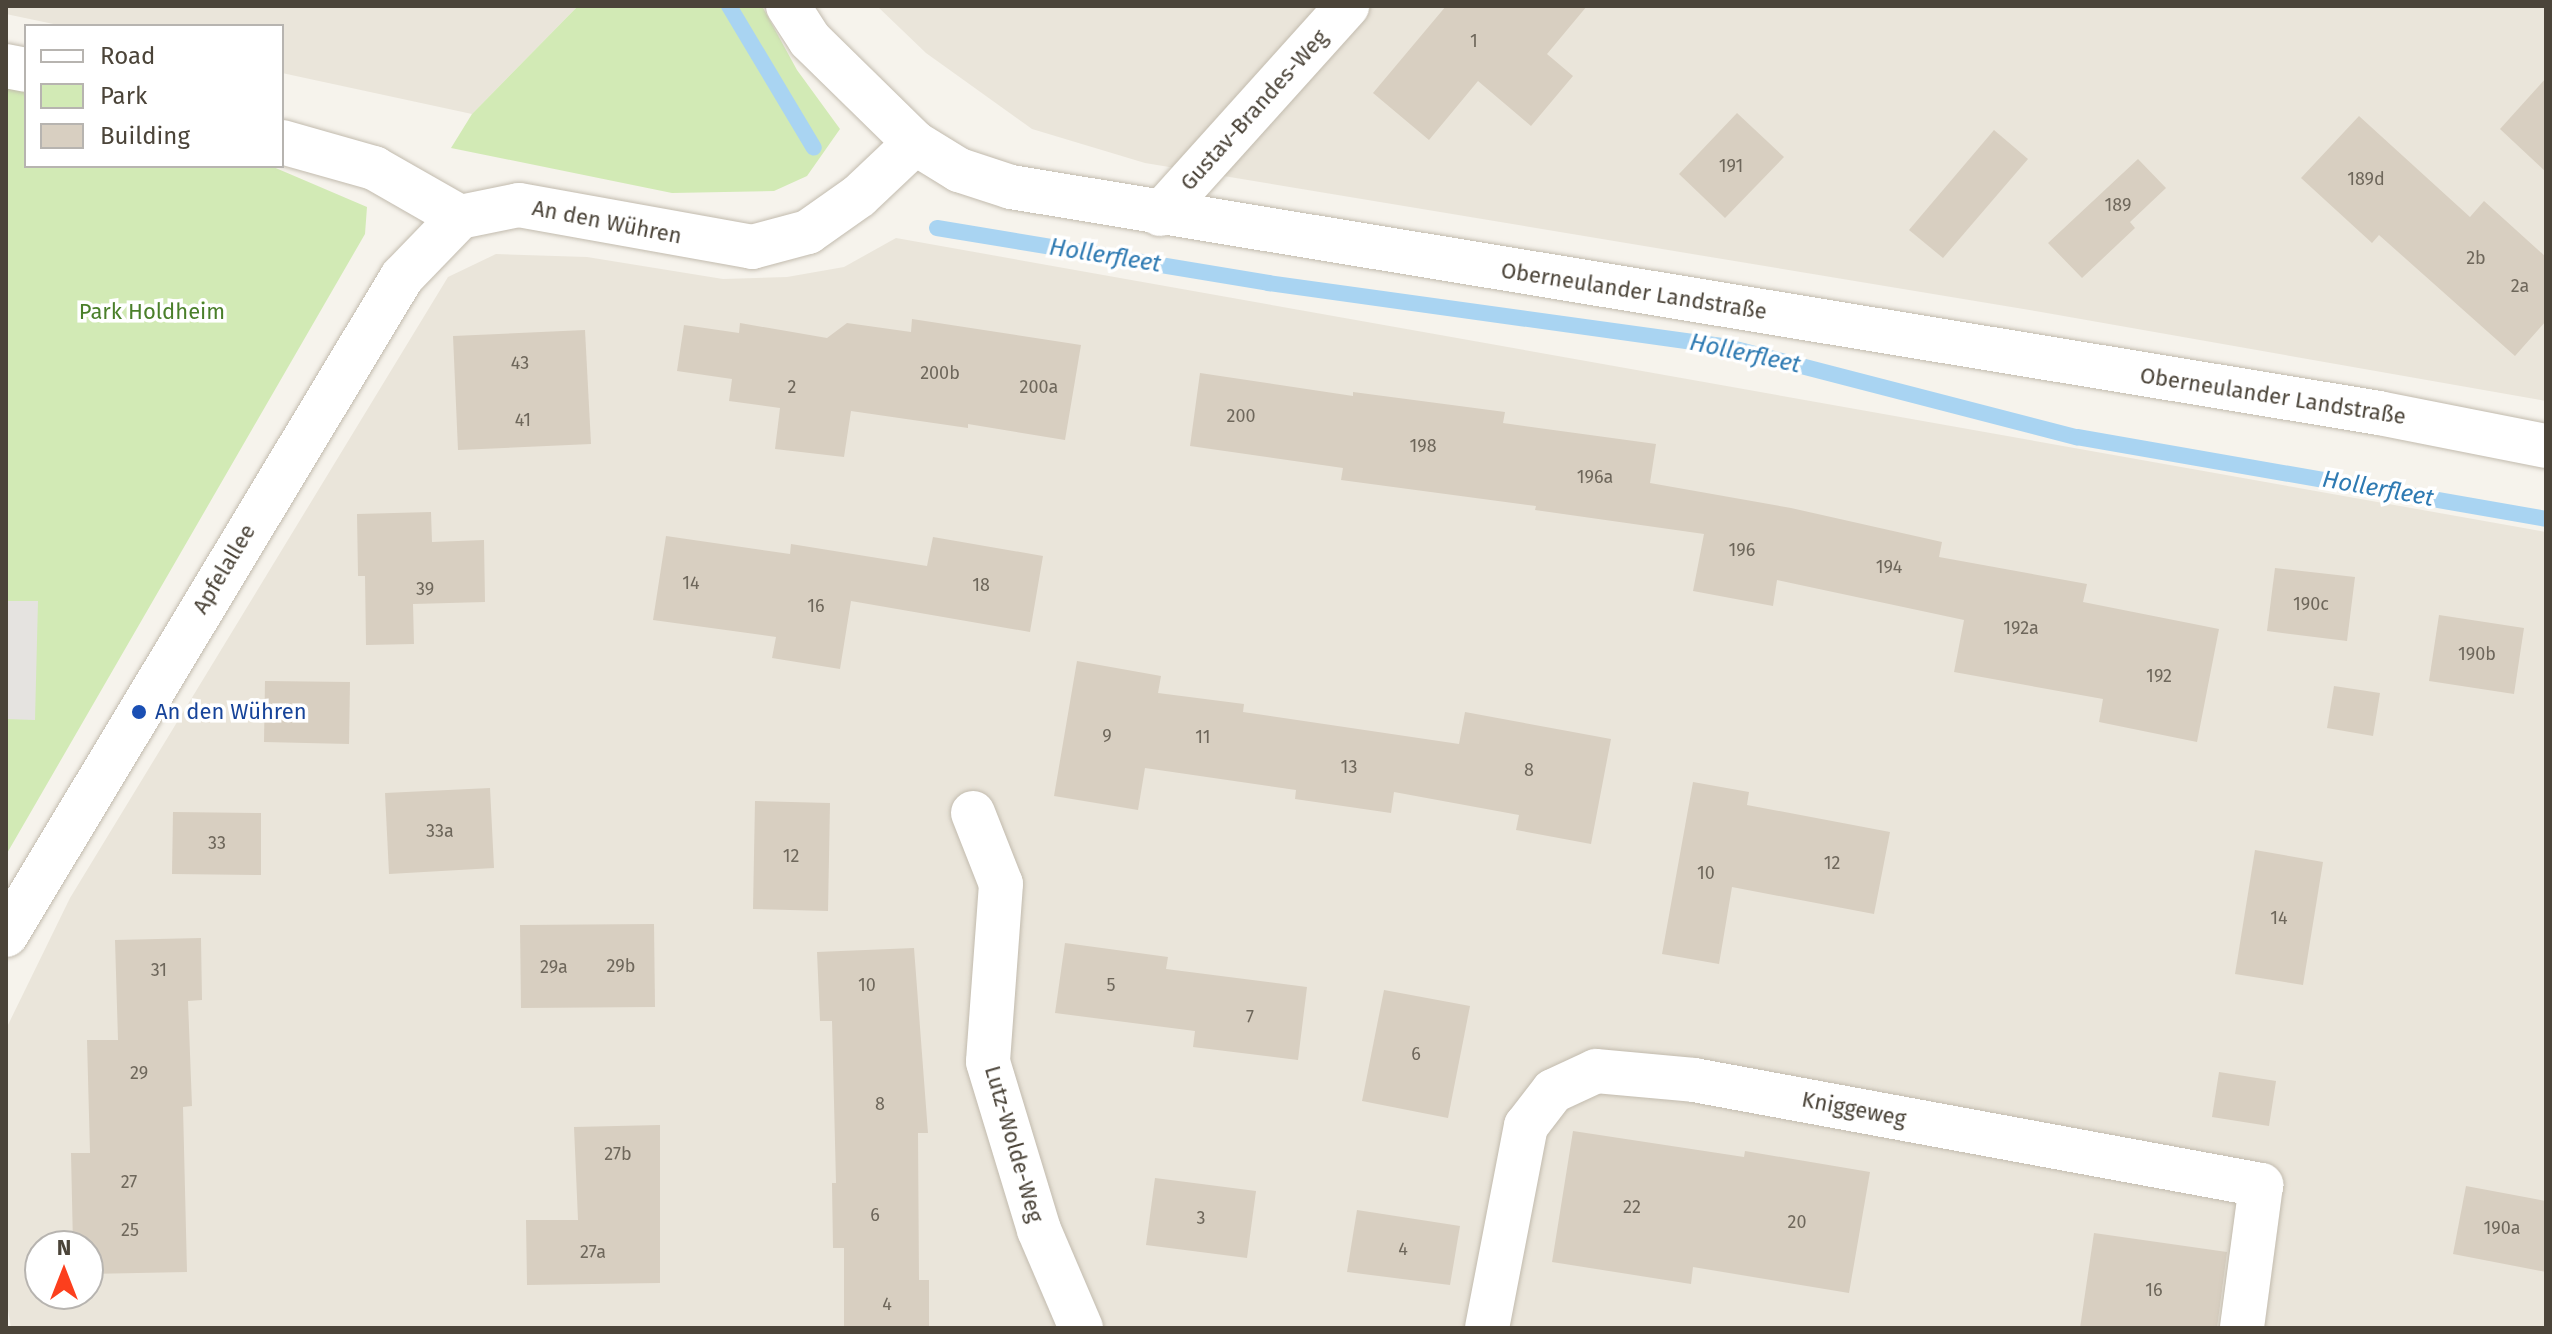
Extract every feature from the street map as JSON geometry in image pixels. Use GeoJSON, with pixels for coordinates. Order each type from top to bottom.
{"type":"FeatureCollection","features":[{"type":"Feature","properties":{"kind":"street","name":"Oberneulander Landstraße"},"geometry":{"type":"LineString","coordinates":[[788,6],[810,40],[915,143],[959,170],[1011,187],[2379,413],[2546,446]]}},
{"type":"Feature","properties":{"kind":"street","name":"Gustav-Brandes-Weg"},"geometry":{"type":"LineString","coordinates":[[1160,214],[1347,6]]}},
{"type":"Feature","properties":{"kind":"street"},"geometry":{"type":"LineString","coordinates":[[284,143],[374,168],[460,217]]}},
{"type":"Feature","properties":{"kind":"street","name":"An den Wühren"},"geometry":{"type":"LineString","coordinates":[[460,217],[519,205],[752,247],[808,232],[859,196],[915,143]]}},
{"type":"Feature","properties":{"kind":"street","name":"Apfelallee"},"geometry":{"type":"LineString","coordinates":[[6,935],[402,277],[460,217]]}},
{"type":"Feature","properties":{"kind":"street","name":"Lutz-Wolde-Weg"},"geometry":{"type":"LineString","coordinates":[[973,813],[1001,884],[988,1062],[1039,1230],[1081,1328]]}},
{"type":"Feature","properties":{"kind":"street","name":"Kniggeweg"},"geometry":{"type":"LineString","coordinates":[[1487,1328],[1526,1126],[1553,1091],[1596,1071],[1694,1080],[2261,1185],[2242,1328]]}},
{"type":"Feature","properties":{"kind":"shaded area"},"geometry":{"type":"Polygon","coordinates":[[[6,6],[578,6],[472,114],[284,73],[284,24],[54,24],[6,14],[6,6]]]}},
{"type":"Feature","properties":{"kind":"shaded area"},"geometry":{"type":"Polygon","coordinates":[[[877,6],[2546,6],[2546,401],[2041,312],[1145,163],[1032,129],[926,53],[877,6]]]}},
{"type":"Feature","properties":{"kind":"shaded area"},"geometry":{"type":"Polygon","coordinates":[[[896,238],[2546,532],[2546,1328],[11,1328],[6,1299],[6,1029],[70,898],[448,277],[496,254],[587,257],[723,279],[787,277],[844,267],[896,238]]]}},
{"type":"Feature","properties":{"kind":"shaded area"},"geometry":{"type":"Polygon","coordinates":[[[6,601],[38,601],[35,720],[6,719],[6,601]]]}},
{"type":"Feature","properties":{"kind":"green space"},"geometry":{"type":"Polygon","coordinates":[[[578,6],[762,6],[797,70],[840,129],[807,176],[774,191],[672,193],[451,148],[472,114],[578,6]]]}},
{"type":"Feature","properties":{"kind":"green space","name":"Park Holdheim"},"geometry":{"type":"Polygon","coordinates":[[[6,76],[24,80],[24,168],[276,168],[367,207],[365,234],[6,855],[6,76]]]}},
{"type":"Feature","properties":{"kind":"building"},"geometry":{"type":"Polygon","coordinates":[[[1446,6],[1587,6],[1547,54],[1573,76],[1531,126],[1478,81],[1429,140],[1373,93],[1446,6]]]}},
{"type":"Feature","properties":{"kind":"building"},"geometry":{"type":"Polygon","coordinates":[[[2546,78],[2546,172],[2500,129],[2546,78]]]}},
{"type":"Feature","properties":{"kind":"building"},"geometry":{"type":"Polygon","coordinates":[[[1737,113],[1784,157],[1725,218],[1679,174],[1737,113]]]}},
{"type":"Feature","properties":{"kind":"building"},"geometry":{"type":"Polygon","coordinates":[[[2359,116],[2470,217],[2484,201],[2546,257],[2546,321],[2515,356],[2379,235],[2372,243],[2301,178],[2359,116]]]}},
{"type":"Feature","properties":{"kind":"building"},"geometry":{"type":"Polygon","coordinates":[[[1994,130],[2028,159],[1943,258],[1909,230],[1994,130]]]}},
{"type":"Feature","properties":{"kind":"building"},"geometry":{"type":"Polygon","coordinates":[[[2138,159],[2166,188],[2130,222],[2135,228],[2082,278],[2048,243],[2138,159]]]}},
{"type":"Feature","properties":{"kind":"building"},"geometry":{"type":"Polygon","coordinates":[[[912,319],[1081,345],[1065,440],[968,424],[968,428],[851,411],[844,457],[775,449],[780,408],[729,401],[732,379],[677,371],[684,325],[739,333],[740,323],[827,338],[847,323],[911,332],[912,319]]]}},
{"type":"Feature","properties":{"kind":"building"},"geometry":{"type":"Polygon","coordinates":[[[585,330],[591,444],[458,450],[453,336],[585,330]]]}},
{"type":"Feature","properties":{"kind":"building"},"geometry":{"type":"Polygon","coordinates":[[[1200,373],[1353,396],[1353,392],[1505,412],[1503,423],[1656,444],[1650,483],[1791,508],[1942,542],[1939,557],[2087,584],[2083,602],[2219,629],[2197,742],[2099,722],[2103,699],[1954,672],[1964,620],[1777,580],[1773,606],[1693,591],[1704,534],[1535,510],[1536,506],[1341,480],[1343,468],[1190,446],[1200,373]]]}},
{"type":"Feature","properties":{"kind":"building"},"geometry":{"type":"Polygon","coordinates":[[[431,512],[432,542],[484,540],[485,602],[413,604],[414,644],[366,645],[365,576],[358,576],[357,514],[431,512]]]}},
{"type":"Feature","properties":{"kind":"building"},"geometry":{"type":"Polygon","coordinates":[[[666,536],[790,554],[791,544],[927,566],[933,537],[1043,556],[1030,632],[851,601],[840,669],[772,658],[776,637],[653,620],[666,536]]]}},
{"type":"Feature","properties":{"kind":"building"},"geometry":{"type":"Polygon","coordinates":[[[2275,568],[2355,577],[2347,641],[2267,631],[2275,568]]]}},
{"type":"Feature","properties":{"kind":"building"},"geometry":{"type":"Polygon","coordinates":[[[2439,615],[2524,628],[2514,694],[2429,681],[2439,615]]]}},
{"type":"Feature","properties":{"kind":"building"},"geometry":{"type":"Polygon","coordinates":[[[1077,661],[1161,676],[1158,693],[1244,704],[1243,712],[1459,744],[1465,712],[1611,739],[1591,844],[1516,830],[1519,815],[1394,792],[1391,813],[1295,799],[1296,790],[1145,768],[1138,810],[1054,796],[1077,661]]]}},
{"type":"Feature","properties":{"kind":"building"},"geometry":{"type":"Polygon","coordinates":[[[265,681],[350,682],[349,744],[264,742],[265,681]]]}},
{"type":"Feature","properties":{"kind":"building"},"geometry":{"type":"Polygon","coordinates":[[[2334,686],[2380,693],[2373,736],[2327,728],[2334,686]]]}},
{"type":"Feature","properties":{"kind":"building"},"geometry":{"type":"Polygon","coordinates":[[[1693,782],[1749,792],[1747,805],[1890,832],[1874,914],[1732,887],[1719,964],[1662,954],[1693,782]]]}},
{"type":"Feature","properties":{"kind":"building"},"geometry":{"type":"Polygon","coordinates":[[[490,788],[494,868],[389,874],[385,793],[490,788]]]}},
{"type":"Feature","properties":{"kind":"building"},"geometry":{"type":"Polygon","coordinates":[[[755,801],[830,803],[828,911],[753,909],[755,801]]]}},
{"type":"Feature","properties":{"kind":"building"},"geometry":{"type":"Polygon","coordinates":[[[173,812],[261,813],[261,875],[172,874],[173,812]]]}},
{"type":"Feature","properties":{"kind":"building"},"geometry":{"type":"Polygon","coordinates":[[[2255,850],[2323,862],[2303,985],[2235,974],[2255,850]]]}},
{"type":"Feature","properties":{"kind":"building"},"geometry":{"type":"Polygon","coordinates":[[[654,924],[655,1007],[521,1008],[520,925],[654,924]]]}},
{"type":"Feature","properties":{"kind":"building"},"geometry":{"type":"Polygon","coordinates":[[[201,938],[202,1000],[188,1001],[192,1106],[183,1107],[187,1272],[104,1274],[104,1230],[73,1230],[71,1153],[90,1153],[87,1040],[118,1040],[115,940],[201,938]]]}},
{"type":"Feature","properties":{"kind":"building"},"geometry":{"type":"Polygon","coordinates":[[[1065,943],[1168,957],[1166,969],[1307,987],[1298,1060],[1193,1047],[1195,1031],[1055,1013],[1065,943]]]}},
{"type":"Feature","properties":{"kind":"building"},"geometry":{"type":"Polygon","coordinates":[[[914,948],[928,1133],[918,1133],[919,1280],[929,1280],[929,1328],[844,1328],[844,1248],[833,1248],[832,1183],[836,1183],[832,1021],[820,1021],[817,952],[914,948]]]}},
{"type":"Feature","properties":{"kind":"building"},"geometry":{"type":"Polygon","coordinates":[[[1384,990],[1470,1006],[1448,1118],[1362,1101],[1384,990]]]}},
{"type":"Feature","properties":{"kind":"building"},"geometry":{"type":"Polygon","coordinates":[[[2219,1072],[2276,1081],[2269,1126],[2212,1117],[2219,1072]]]}},
{"type":"Feature","properties":{"kind":"building"},"geometry":{"type":"Polygon","coordinates":[[[660,1125],[660,1283],[527,1285],[526,1220],[578,1220],[574,1127],[660,1125]]]}},
{"type":"Feature","properties":{"kind":"building"},"geometry":{"type":"Polygon","coordinates":[[[1573,1131],[1744,1157],[1745,1151],[1870,1172],[1849,1293],[1693,1267],[1691,1284],[1552,1262],[1573,1131]]]}},
{"type":"Feature","properties":{"kind":"building"},"geometry":{"type":"Polygon","coordinates":[[[1155,1178],[1256,1191],[1247,1258],[1146,1245],[1155,1178]]]}},
{"type":"Feature","properties":{"kind":"building"},"geometry":{"type":"Polygon","coordinates":[[[2466,1186],[2546,1201],[2546,1272],[2453,1254],[2466,1186]]]}},
{"type":"Feature","properties":{"kind":"building"},"geometry":{"type":"Polygon","coordinates":[[[1357,1210],[1460,1226],[1450,1285],[1347,1272],[1357,1210]]]}},
{"type":"Feature","properties":{"kind":"building"},"geometry":{"type":"Polygon","coordinates":[[[2094,1233],[2227,1252],[2217,1328],[2080,1328],[2094,1233]]]}},
{"type":"Feature","properties":{"kind":"waterway","name":"Hollerfleet"},"geometry":{"type":"LineString","coordinates":[[729,6],[814,148]]}},
{"type":"Feature","properties":{"kind":"waterway","name":"Hollerfleet"},"geometry":{"type":"LineString","coordinates":[[937,228],[1268,283],[1724,346],[2077,437],[2546,519]]}},
{"type":"Feature","properties":{"kind":"place","name":"An den Wühren"},"geometry":{"type":"Point","coordinates":[139,712]}}]}
